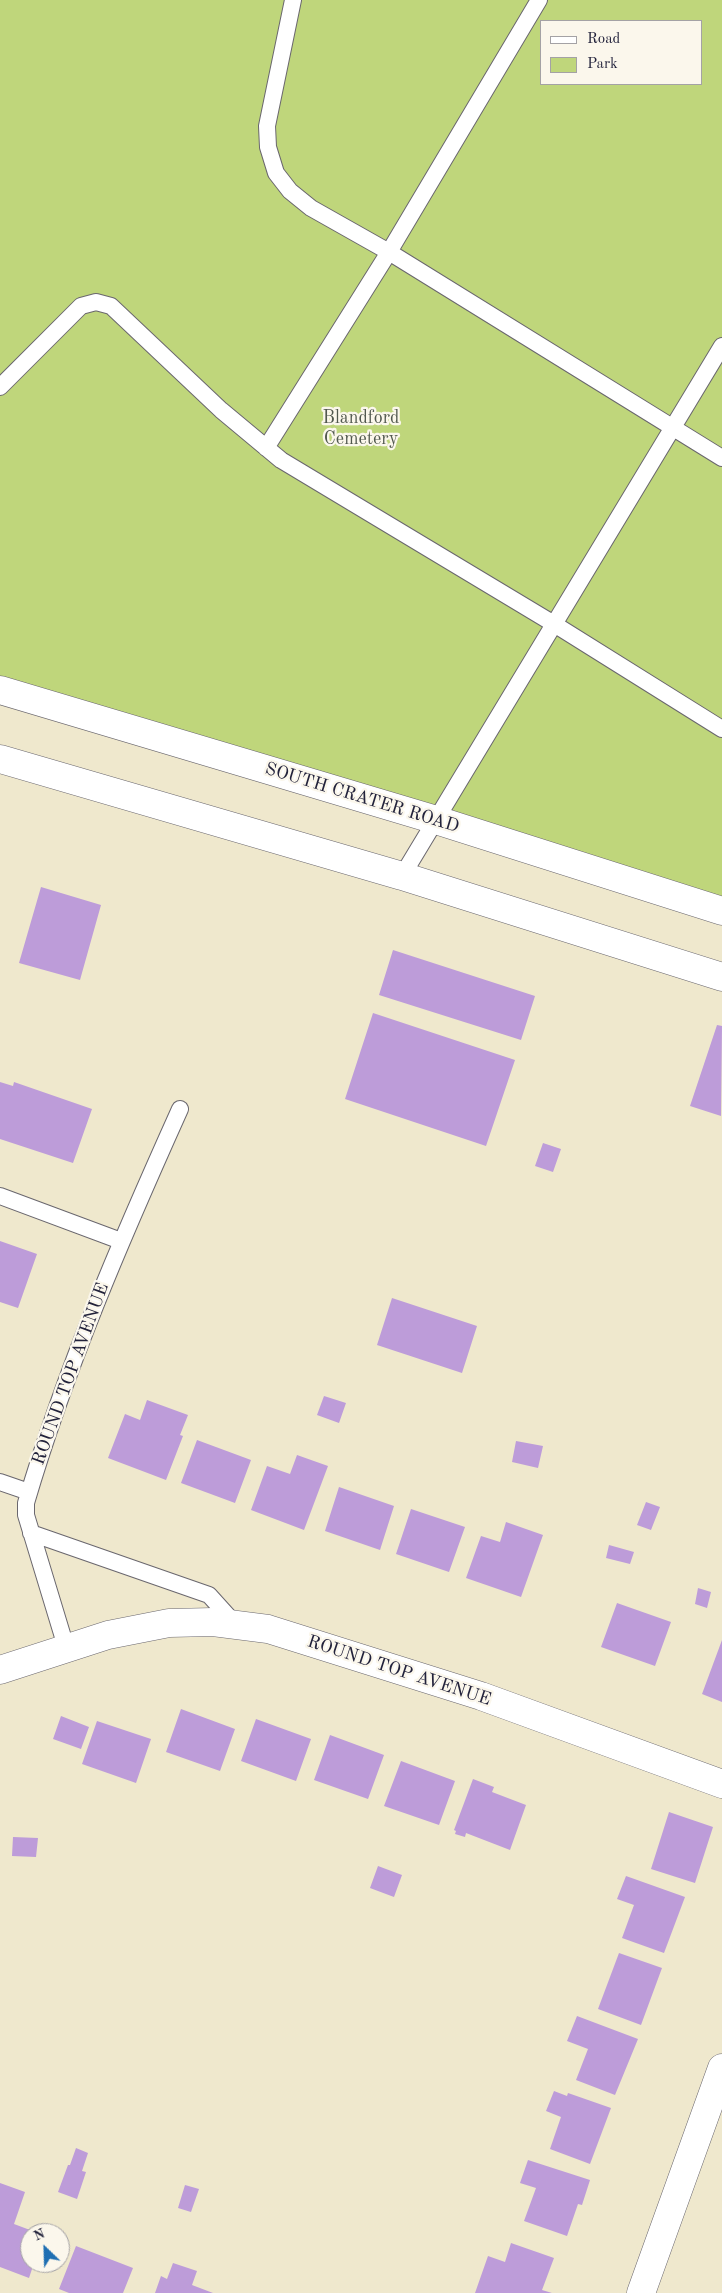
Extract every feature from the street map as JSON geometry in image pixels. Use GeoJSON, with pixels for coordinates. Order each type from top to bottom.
{"type":"FeatureCollection","features":[{"type":"Feature","properties":{"kind":"main road","name":"SOUTH CRATER ROAD"},"geometry":{"type":"LineString","coordinates":[[0,690],[436,820],[722,911]]}},
{"type":"Feature","properties":{"kind":"main road"},"geometry":{"type":"LineString","coordinates":[[0,759],[402,876],[722,977]]}},
{"type":"Feature","properties":{"kind":"main road","name":"ROUND TOP AVENUE"},"geometry":{"type":"LineString","coordinates":[[0,1670],[66,1647],[108,1635],[170,1623],[212,1622],[268,1629],[481,1696],[722,1784]]}},
{"type":"Feature","properties":{"kind":"main road"},"geometry":{"type":"LineString","coordinates":[[641,2293],[722,2068]]}},
{"type":"Feature","properties":{"kind":"lane"},"geometry":{"type":"LineString","coordinates":[[293,0],[267,126],[268,148],[276,173],[290,191],[310,208],[389,252],[722,458]]}},
{"type":"Feature","properties":{"kind":"lane"},"geometry":{"type":"LineString","coordinates":[[266,448],[389,252],[539,0]]}},
{"type":"Feature","properties":{"kind":"lane"},"geometry":{"type":"LineString","coordinates":[[1,383],[81,306],[96,302],[111,306],[221,410],[281,460],[554,624],[722,729]]}},
{"type":"Feature","properties":{"kind":"lane"},"geometry":{"type":"LineString","coordinates":[[402,876],[722,346]]}},
{"type":"Feature","properties":{"kind":"lane","name":"ROUND TOP AVENUE"},"geometry":{"type":"LineString","coordinates":[[66,1647],[26,1515],[29,1492],[57,1405],[120,1241],[180,1109]]}},
{"type":"Feature","properties":{"kind":"lane"},"geometry":{"type":"LineString","coordinates":[[0,1196],[120,1241]]}},
{"type":"Feature","properties":{"kind":"lane"},"geometry":{"type":"LineString","coordinates":[[0,1482],[29,1492]]}},
{"type":"Feature","properties":{"kind":"lane"},"geometry":{"type":"LineString","coordinates":[[31,1533],[209,1595],[237,1626]]}},
{"type":"Feature","properties":{"kind":"green space","name":"Blandford Cemetery"},"geometry":{"type":"Polygon","coordinates":[[[0,0],[722,0],[722,925],[0,697],[0,0]]]}},
{"type":"Feature","properties":{"kind":"building"},"geometry":{"type":"Polygon","coordinates":[[[41,887],[101,905],[80,980],[19,963],[41,887]]]}},
{"type":"Feature","properties":{"kind":"building"},"geometry":{"type":"Polygon","coordinates":[[[393,950],[535,996],[521,1040],[379,995],[393,950]]]}},
{"type":"Feature","properties":{"kind":"building"},"geometry":{"type":"Polygon","coordinates":[[[373,1013],[515,1060],[486,1146],[345,1099],[373,1013]]]}},
{"type":"Feature","properties":{"kind":"building"},"geometry":{"type":"Polygon","coordinates":[[[717,1025],[722,1026],[721,1116],[690,1106],[717,1025]]]}},
{"type":"Feature","properties":{"kind":"building"},"geometry":{"type":"Polygon","coordinates":[[[0,1082],[13,1086],[14,1082],[92,1109],[73,1163],[0,1139],[0,1082]]]}},
{"type":"Feature","properties":{"kind":"building"},"geometry":{"type":"Polygon","coordinates":[[[543,1143],[561,1149],[553,1172],[535,1166],[543,1143]]]}},
{"type":"Feature","properties":{"kind":"building"},"geometry":{"type":"Polygon","coordinates":[[[0,1241],[37,1254],[18,1308],[0,1302],[0,1241]]]}},
{"type":"Feature","properties":{"kind":"building"},"geometry":{"type":"Polygon","coordinates":[[[392,1298],[477,1326],[462,1373],[377,1345],[392,1298]]]}},
{"type":"Feature","properties":{"kind":"building"},"geometry":{"type":"Polygon","coordinates":[[[324,1396],[346,1403],[339,1423],[317,1415],[324,1396]]]}},
{"type":"Feature","properties":{"kind":"building"},"geometry":{"type":"Polygon","coordinates":[[[147,1400],[188,1415],[180,1435],[183,1436],[166,1480],[108,1458],[125,1414],[140,1420],[147,1400]]]}},
{"type":"Feature","properties":{"kind":"building"},"geometry":{"type":"Polygon","coordinates":[[[197,1440],[251,1460],[235,1503],[181,1483],[197,1440]]]}},
{"type":"Feature","properties":{"kind":"building"},"geometry":{"type":"Polygon","coordinates":[[[516,1441],[543,1446],[538,1468],[512,1462],[516,1441]]]}},
{"type":"Feature","properties":{"kind":"building"},"geometry":{"type":"Polygon","coordinates":[[[297,1455],[328,1466],[304,1530],[251,1510],[267,1466],[290,1474],[297,1455]]]}},
{"type":"Feature","properties":{"kind":"building"},"geometry":{"type":"Polygon","coordinates":[[[339,1487],[394,1506],[380,1550],[325,1531],[339,1487]]]}},
{"type":"Feature","properties":{"kind":"building"},"geometry":{"type":"Polygon","coordinates":[[[646,1502],[660,1507],[651,1530],[637,1525],[646,1502]]]}},
{"type":"Feature","properties":{"kind":"building"},"geometry":{"type":"Polygon","coordinates":[[[411,1509],[465,1527],[449,1572],[396,1554],[411,1509]]]}},
{"type":"Feature","properties":{"kind":"building"},"geometry":{"type":"Polygon","coordinates":[[[506,1522],[543,1535],[521,1597],[466,1578],[481,1536],[500,1542],[506,1522]]]}},
{"type":"Feature","properties":{"kind":"building"},"geometry":{"type":"Polygon","coordinates":[[[609,1545],[634,1552],[630,1564],[606,1558],[609,1545]]]}},
{"type":"Feature","properties":{"kind":"building"},"geometry":{"type":"Polygon","coordinates":[[[698,1588],[711,1592],[707,1608],[695,1604],[698,1588]]]}},
{"type":"Feature","properties":{"kind":"building"},"geometry":{"type":"Polygon","coordinates":[[[617,1603],[671,1622],[655,1666],[601,1647],[617,1603]]]}},
{"type":"Feature","properties":{"kind":"building"},"geometry":{"type":"Polygon","coordinates":[[[722,1640],[722,1702],[702,1694],[722,1640]]]}},
{"type":"Feature","properties":{"kind":"building"},"geometry":{"type":"Polygon","coordinates":[[[181,1709],[235,1729],[220,1771],[166,1752],[181,1709]]]}},
{"type":"Feature","properties":{"kind":"building"},"geometry":{"type":"Polygon","coordinates":[[[61,1716],[89,1727],[81,1749],[53,1739],[61,1716]]]}},
{"type":"Feature","properties":{"kind":"building"},"geometry":{"type":"Polygon","coordinates":[[[256,1719],[311,1739],[296,1781],[241,1761],[256,1719]]]}},
{"type":"Feature","properties":{"kind":"building"},"geometry":{"type":"Polygon","coordinates":[[[97,1721],[151,1739],[136,1783],[82,1764],[97,1721]]]}},
{"type":"Feature","properties":{"kind":"building"},"geometry":{"type":"Polygon","coordinates":[[[330,1735],[384,1755],[368,1799],[314,1780],[330,1735]]]}},
{"type":"Feature","properties":{"kind":"building"},"geometry":{"type":"Polygon","coordinates":[[[401,1761],[455,1781],[439,1825],[384,1806],[401,1761]]]}},
{"type":"Feature","properties":{"kind":"building"},"geometry":{"type":"Polygon","coordinates":[[[473,1779],[494,1787],[492,1792],[526,1805],[510,1850],[466,1833],[465,1837],[455,1834],[456,1831],[454,1830],[473,1779]]]}},
{"type":"Feature","properties":{"kind":"building"},"geometry":{"type":"Polygon","coordinates":[[[669,1812],[713,1827],[695,1883],[651,1869],[669,1812]]]}},
{"type":"Feature","properties":{"kind":"building"},"geometry":{"type":"Polygon","coordinates":[[[13,1837],[38,1838],[36,1857],[12,1856],[13,1837]]]}},
{"type":"Feature","properties":{"kind":"building"},"geometry":{"type":"Polygon","coordinates":[[[378,1866],[402,1875],[394,1897],[370,1888],[378,1866]]]}},
{"type":"Feature","properties":{"kind":"building"},"geometry":{"type":"Polygon","coordinates":[[[626,1876],[685,1897],[664,1953],[622,1938],[634,1905],[617,1899],[626,1876]]]}},
{"type":"Feature","properties":{"kind":"building"},"geometry":{"type":"Polygon","coordinates":[[[619,1953],[662,1968],[641,2025],[598,2009],[619,1953]]]}},
{"type":"Feature","properties":{"kind":"building"},"geometry":{"type":"Polygon","coordinates":[[[577,2016],[638,2039],[615,2095],[576,2080],[588,2049],[567,2041],[577,2016]]]}},
{"type":"Feature","properties":{"kind":"building"},"geometry":{"type":"Polygon","coordinates":[[[554,2091],[567,2096],[568,2093],[611,2108],[590,2164],[550,2149],[561,2117],[546,2111],[554,2091]]]}},
{"type":"Feature","properties":{"kind":"building"},"geometry":{"type":"Polygon","coordinates":[[[76,2148],[88,2153],[82,2171],[86,2172],[77,2199],[58,2192],[76,2148]]]}},
{"type":"Feature","properties":{"kind":"building"},"geometry":{"type":"Polygon","coordinates":[[[528,2160],[590,2180],[582,2205],[578,2204],[567,2236],[524,2221],[536,2188],[520,2183],[528,2160]]]}},
{"type":"Feature","properties":{"kind":"building"},"geometry":{"type":"Polygon","coordinates":[[[0,2183],[25,2192],[14,2224],[20,2226],[20,2273],[31,2273],[29,2278],[0,2267],[0,2183]]]}},
{"type":"Feature","properties":{"kind":"building"},"geometry":{"type":"Polygon","coordinates":[[[185,2185],[199,2189],[191,2212],[178,2208],[185,2185]]]}},
{"type":"Feature","properties":{"kind":"building"},"geometry":{"type":"Polygon","coordinates":[[[511,2243],[554,2258],[542,2290],[552,2293],[475,2293],[488,2256],[505,2262],[511,2243]]]}},
{"type":"Feature","properties":{"kind":"building"},"geometry":{"type":"Polygon","coordinates":[[[76,2246],[133,2268],[123,2293],[69,2293],[59,2289],[65,2273],[70,2273],[70,2261],[76,2246]]]}},
{"type":"Feature","properties":{"kind":"building"},"geometry":{"type":"Polygon","coordinates":[[[173,2263],[197,2271],[192,2285],[213,2293],[155,2293],[161,2276],[167,2279],[173,2263]]]}}]}
